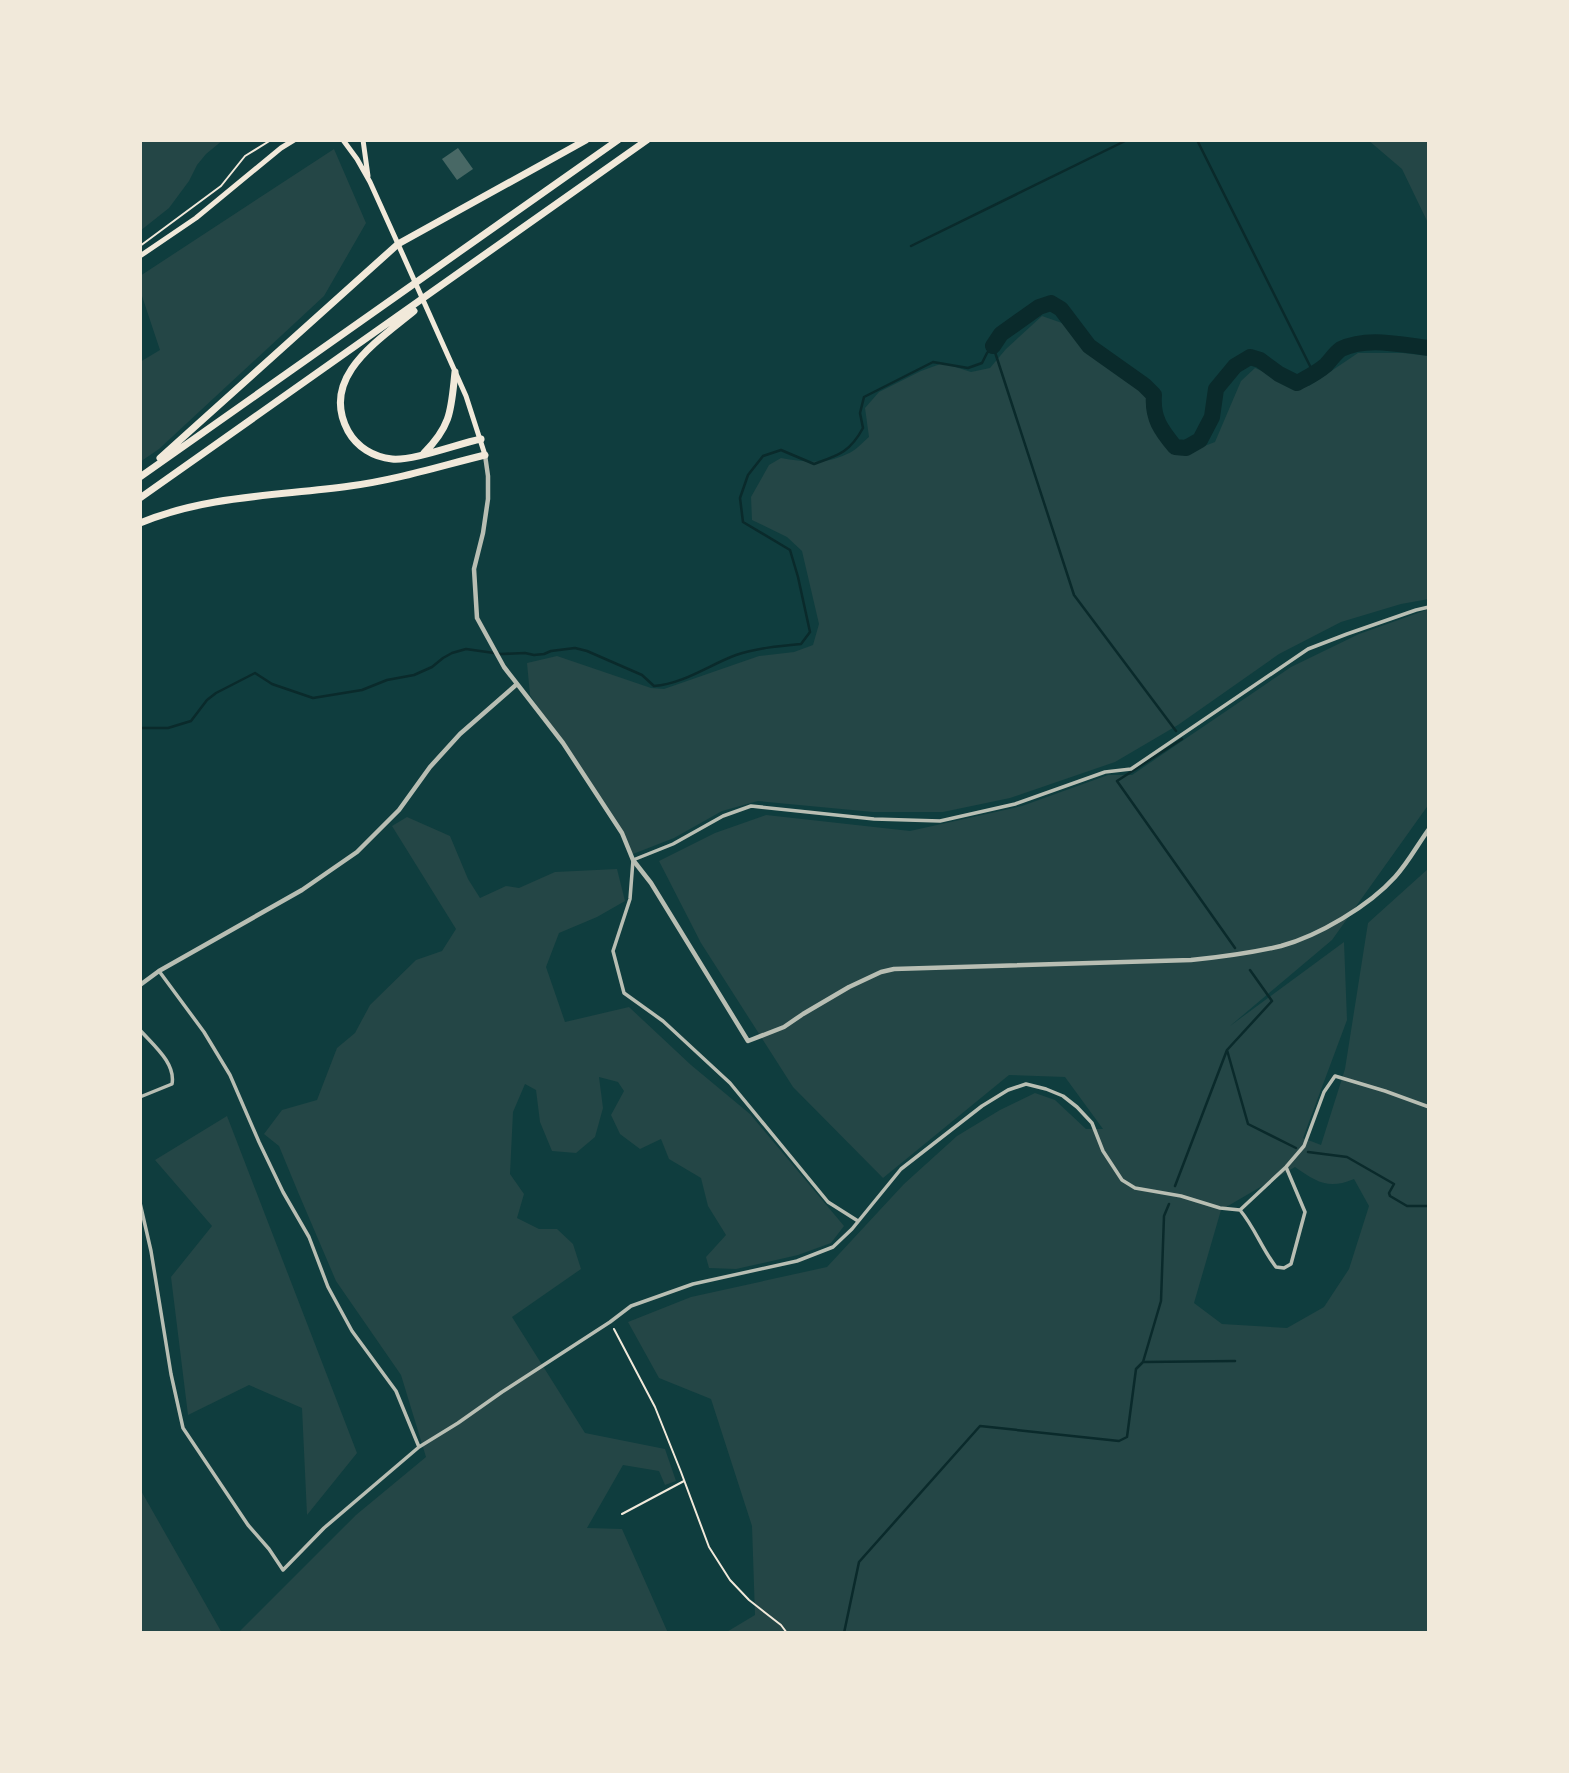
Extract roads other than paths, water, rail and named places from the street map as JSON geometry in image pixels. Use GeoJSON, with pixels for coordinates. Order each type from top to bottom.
{"type":"FeatureCollection","features":[{"type":"Feature","properties":{"kind":"highway"},"geometry":{"type":"LineString","coordinates":[[140,476],[398,244],[586,140]]}},
{"type":"Feature","properties":{"kind":"highway"},"geometry":{"type":"LineString","coordinates":[[140,476],[618,140]]}},
{"type":"Feature","properties":{"kind":"highway"},"geometry":{"type":"LineString","coordinates":[[140,499],[647,140]]}},
{"type":"Feature","properties":{"kind":"highway"},"geometry":{"type":"LineString","coordinates":[[446,283],[368,349],[348,372],[341,397],[344,421],[356,443],[367,451],[392,459],[481,439]]}},
{"type":"Feature","properties":{"kind":"highway"},"geometry":{"type":"LineString","coordinates":[[424,453],[435,443],[449,421],[455,372]]}},
{"type":"Feature","properties":{"kind":"highway"},"geometry":{"type":"LineString","coordinates":[[140,523],[207,503],[246,496],[371,483],[485,455]]}},
{"type":"Feature","properties":{"kind":"main road"},"geometry":{"type":"LineString","coordinates":[[140,256],[196,218],[294,140]]}},
{"type":"Feature","properties":{"kind":"main road"},"geometry":{"type":"LineString","coordinates":[[346,140],[370,182],[455,372],[473,414],[485,455]]}},
{"type":"Feature","properties":{"kind":"main road"},"geometry":{"type":"LineString","coordinates":[[363,140],[370,182]]}},
{"type":"Feature","properties":{"kind":"street"},"geometry":{"type":"LineString","coordinates":[[485,455],[488,499],[474,569],[477,618],[504,667],[564,743],[600,797],[622,834],[633,860],[651,883],[748,1041],[784,1027],[849,987],[894,969],[1191,960],[1237,955],[1283,945],[1347,916],[1373,897],[1395,877],[1429,829]]}},
{"type":"Feature","properties":{"kind":"street"},"geometry":{"type":"LineString","coordinates":[[633,860],[673,844],[723,816],[751,806],[874,819],[940,821],[1015,804],[1105,772],[1130,769],[1308,649],[1429,607]]}},
{"type":"Feature","properties":{"kind":"street"},"geometry":{"type":"LineString","coordinates":[[140,985],[159,971],[302,890],[357,852],[399,810],[430,767],[460,734],[517,684]]}},
{"type":"Feature","properties":{"kind":"street"},"geometry":{"type":"LineString","coordinates":[[633,860],[630,899],[614,951],[624,993],[663,1021],[730,1083],[828,1202],[858,1222]]}},
{"type":"Feature","properties":{"kind":"street"},"geometry":{"type":"LineString","coordinates":[[159,971],[204,1032],[230,1075],[277,1179],[309,1237],[328,1287],[352,1331],[396,1391],[419,1447]]}},
{"type":"Feature","properties":{"kind":"street"},"geometry":{"type":"LineString","coordinates":[[140,1030],[171,1068],[173,1077],[172,1084],[140,1097]]}},
{"type":"Feature","properties":{"kind":"street"},"geometry":{"type":"LineString","coordinates":[[140,1203],[183,1428],[248,1525],[270,1549],[283,1570],[333,1521],[419,1447],[631,1307],[693,1284],[797,1261],[833,1247],[858,1222],[901,1169],[982,1106],[1008,1090],[1026,1084],[1046,1088],[1077,1107],[1092,1123],[1103,1151],[1122,1180],[1135,1188],[1181,1196],[1220,1208],[1240,1210],[1255,1198],[1304,1146],[1324,1092],[1335,1076],[1429,1107]]}},
{"type":"Feature","properties":{"kind":"street"},"geometry":{"type":"LineString","coordinates":[[1240,1210],[1276,1267],[1284,1268],[1291,1264],[1306,1212],[1286,1167]]}},
{"type":"Feature","properties":{"kind":"waterway"},"geometry":{"type":"LineString","coordinates":[[911,246],[1127,140]]}},
{"type":"Feature","properties":{"kind":"waterway"},"geometry":{"type":"LineString","coordinates":[[1197,140],[1314,374]]}},
{"type":"Feature","properties":{"kind":"waterway"},"geometry":{"type":"LineString","coordinates":[[993,346],[1001,334],[1039,307],[1051,303],[1061,309],[1089,346],[1154,395],[1154,410],[1162,429],[1175,447],[1186,448],[1200,440],[1212,417],[1216,389],[1235,366],[1250,357],[1260,360],[1297,383],[1323,368],[1337,352],[1351,345],[1385,342],[1429,348]]}},
{"type":"Feature","properties":{"kind":"waterway"},"geometry":{"type":"LineString","coordinates":[[993,346],[1074,595],[1176,731]]}},
{"type":"Feature","properties":{"kind":"waterway"},"geometry":{"type":"LineString","coordinates":[[140,728],[168,728],[191,721],[216,693],[255,673],[272,684],[313,698],[362,690],[387,680],[414,675],[452,653],[466,649],[534,655],[575,648],[642,675],[654,686],[686,678],[744,653],[801,644],[810,632],[790,550],[743,522],[740,498],[748,475],[763,456],[781,450],[814,464],[837,455],[848,448],[863,428],[860,413],[864,397],[933,362],[968,368],[982,363],[993,346]]}},
{"type":"Feature","properties":{"kind":"waterway"},"geometry":{"type":"LineString","coordinates":[[1182,739],[1117,781],[1235,948]]}},
{"type":"Feature","properties":{"kind":"waterway"},"geometry":{"type":"LineString","coordinates":[[1175,1186],[1227,1050],[1272,1001],[1250,970]]}},
{"type":"Feature","properties":{"kind":"waterway"},"geometry":{"type":"LineString","coordinates":[[1227,1050],[1248,1124],[1296,1148]]}},
{"type":"Feature","properties":{"kind":"waterway"},"geometry":{"type":"LineString","coordinates":[[1308,1152],[1347,1157],[1394,1184],[1390,1196],[1407,1206],[1429,1206]]}},
{"type":"Feature","properties":{"kind":"waterway"},"geometry":{"type":"LineString","coordinates":[[844,1633],[859,1562],[980,1426],[1119,1441],[1127,1437],[1136,1369],[1143,1362],[1161,1301],[1164,1216],[1169,1204]]}},
{"type":"Feature","properties":{"kind":"waterway"},"geometry":{"type":"LineString","coordinates":[[1144,1362],[1235,1361]]}}]}
